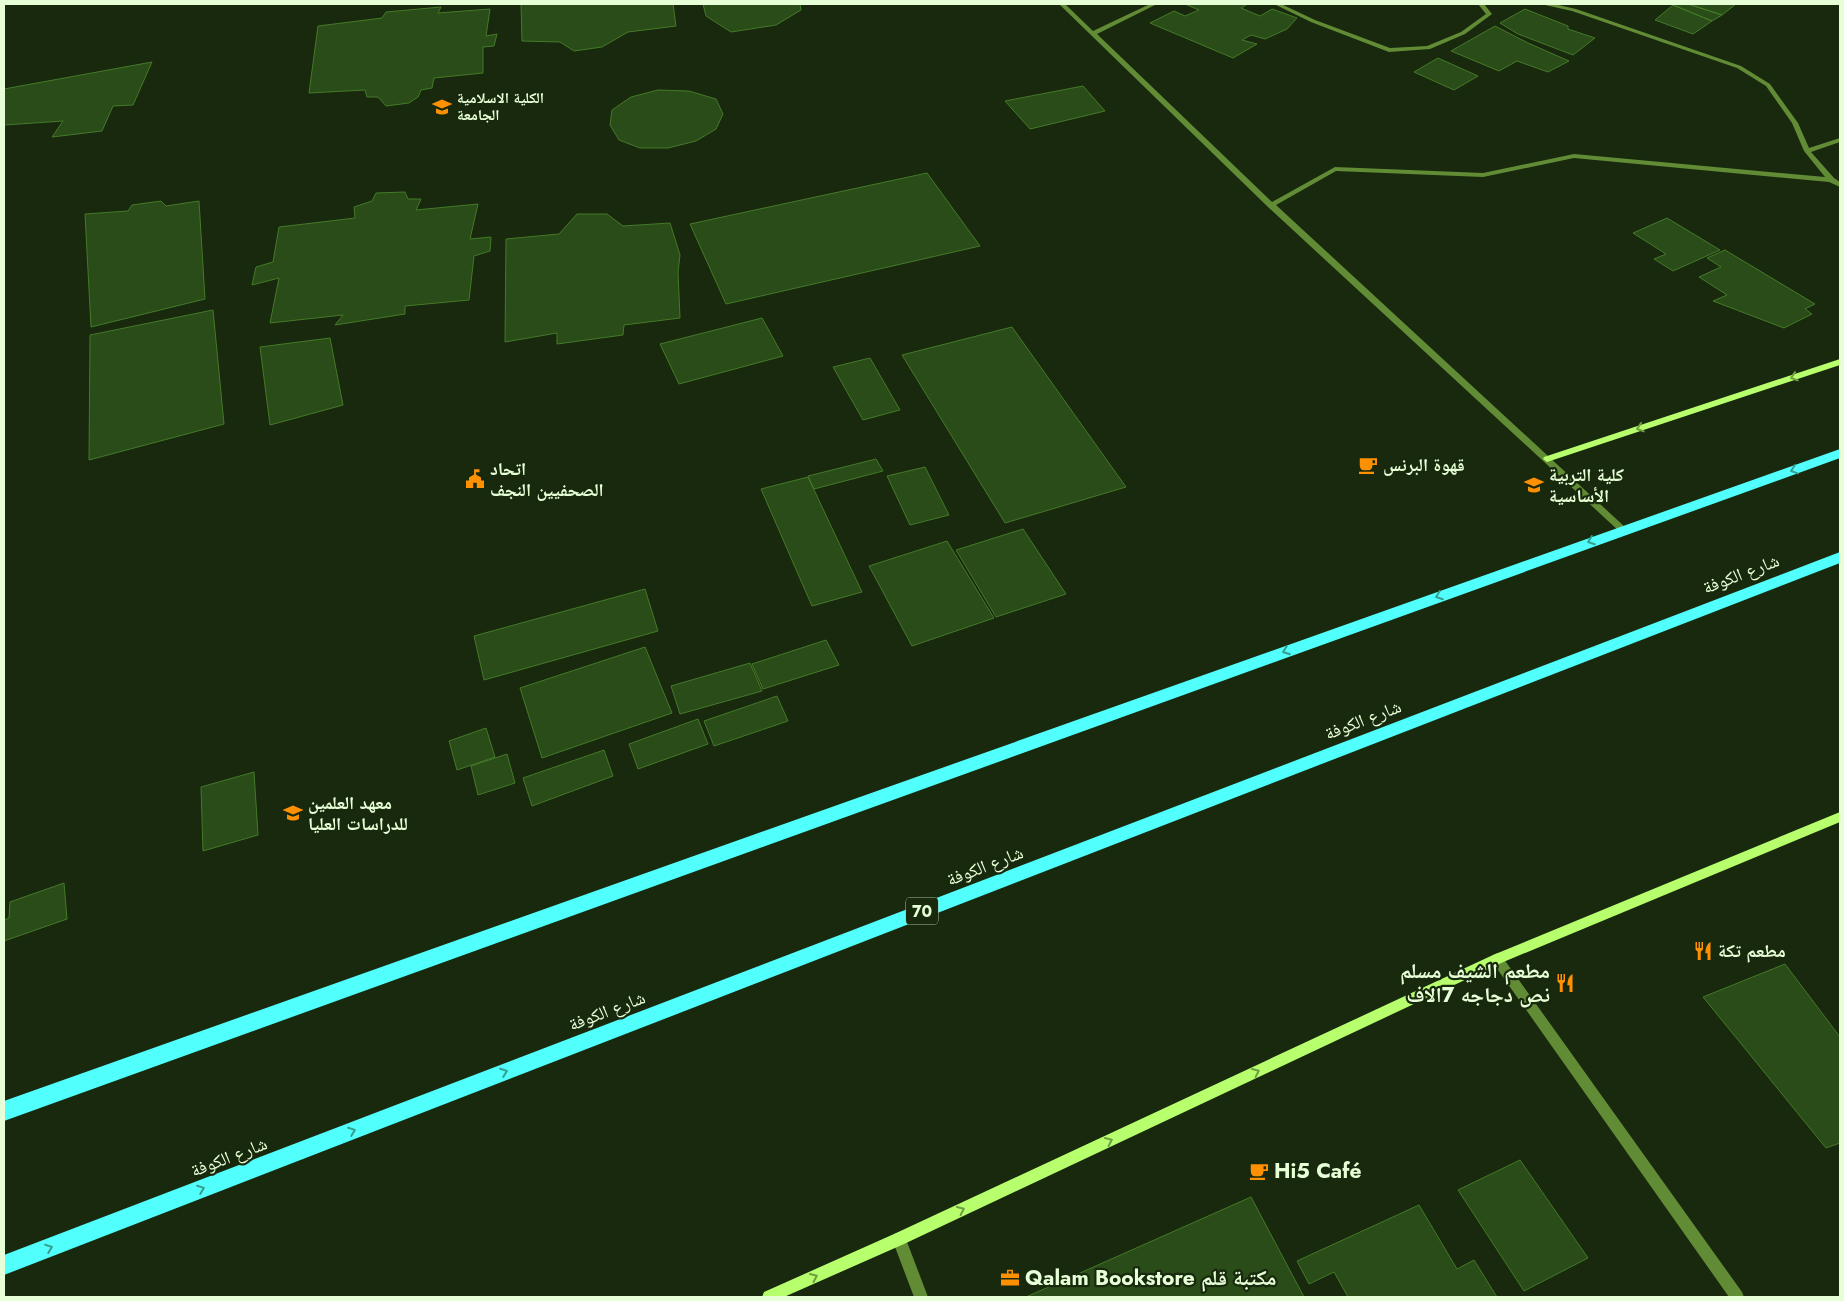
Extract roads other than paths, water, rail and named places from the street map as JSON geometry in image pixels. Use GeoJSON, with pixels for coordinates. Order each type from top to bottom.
{"type":"FeatureCollection","features":[{"type":"Feature","properties":{"kind":"highway"},"geometry":{"type":"LineString","coordinates":[[4,1111],[1840,453]]}},
{"type":"Feature","properties":{"kind":"highway","name":"شارع الكوفة"},"geometry":{"type":"LineString","coordinates":[[4,1265],[1840,557]]}},
{"type":"Feature","properties":{"kind":"street"},"geometry":{"type":"LineString","coordinates":[[1062,4],[1271,206],[1623,530]]}},
{"type":"Feature","properties":{"kind":"street"},"geometry":{"type":"LineString","coordinates":[[1094,33],[1154,4]]}},
{"type":"Feature","properties":{"kind":"street"},"geometry":{"type":"LineString","coordinates":[[1277,4],[1313,21],[1389,50],[1428,48],[1463,33],[1489,14],[1481,4]]}},
{"type":"Feature","properties":{"kind":"street"},"geometry":{"type":"LineString","coordinates":[[1547,4],[1574,10],[1739,67],[1768,85],[1795,123],[1807,151],[1832,180],[1840,186]]}},
{"type":"Feature","properties":{"kind":"street"},"geometry":{"type":"LineString","coordinates":[[1807,151],[1840,140]]}},
{"type":"Feature","properties":{"kind":"street"},"geometry":{"type":"LineString","coordinates":[[1271,206],[1335,169],[1483,175],[1574,156],[1832,180]]}},
{"type":"Feature","properties":{"kind":"street"},"geometry":{"type":"LineString","coordinates":[[1547,459],[1840,362]]}},
{"type":"Feature","properties":{"kind":"street"},"geometry":{"type":"LineString","coordinates":[[769,1297],[899,1239],[1497,959],[1840,817]]}},
{"type":"Feature","properties":{"kind":"street"},"geometry":{"type":"LineString","coordinates":[[1497,959],[1737,1297]]}},
{"type":"Feature","properties":{"kind":"street"},"geometry":{"type":"LineString","coordinates":[[899,1239],[921,1297]]}},
{"type":"Feature","properties":{"kind":"place","name":"الكلية الاسلامية الجامعة"},"geometry":{"type":"Point","coordinates":[442,107]}},
{"type":"Feature","properties":{"kind":"place","name":"قهوة البرنس"},"geometry":{"type":"Point","coordinates":[1368,465]}},
{"type":"Feature","properties":{"kind":"place","name":"اتحاد الصحفيين النجف"},"geometry":{"type":"Point","coordinates":[475,479]}},
{"type":"Feature","properties":{"kind":"place","name":"كلية التربية الأساسية"},"geometry":{"type":"Point","coordinates":[1534,485]}},
{"type":"Feature","properties":{"kind":"place","name":"معهد العلمين للدراسات العليا"},"geometry":{"type":"Point","coordinates":[293,813]}},
{"type":"Feature","properties":{"kind":"place","name":"مطعم تكة"},"geometry":{"type":"Point","coordinates":[1703,951]}},
{"type":"Feature","properties":{"kind":"place","name":"مطعم الشيف مسلم نص دجاجه 7الاف"},"geometry":{"type":"Point","coordinates":[1565,983]}},
{"type":"Feature","properties":{"kind":"place","name":"Hi5 Café"},"geometry":{"type":"Point","coordinates":[1259,1171]}},
{"type":"Feature","properties":{"kind":"place","name":"Qalam Bookstore مكتبة قلم"},"geometry":{"type":"Point","coordinates":[1010,1278]}}]}
